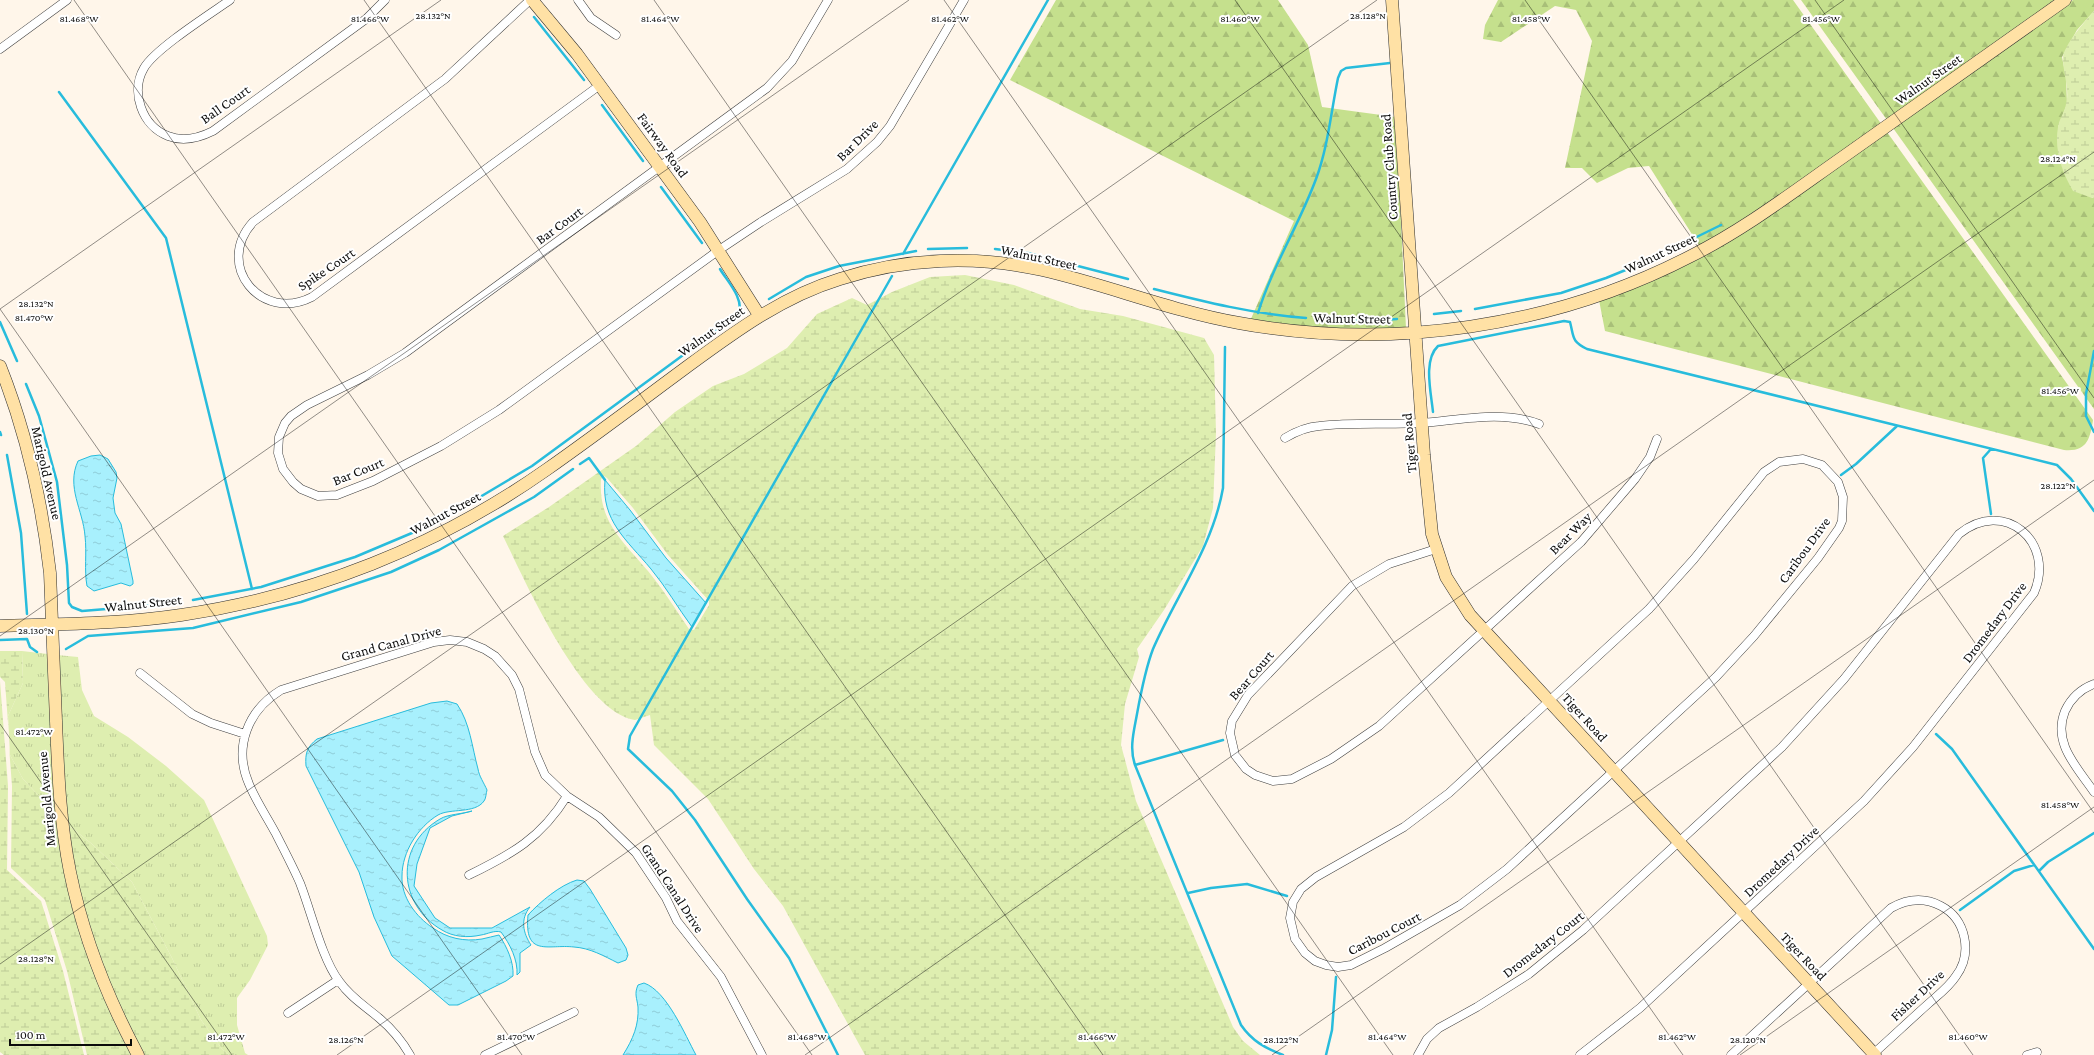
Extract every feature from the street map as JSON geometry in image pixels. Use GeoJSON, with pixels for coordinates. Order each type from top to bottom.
{"type":"FeatureCollection","features":[{"type":"Feature","properties":{"kind":"street"},"geometry":{"type":"LineString","coordinates":[[0,49],[67,0]]}},
{"type":"Feature","properties":{"kind":"street","name":"Ball Court"},"geometry":{"type":"LineString","coordinates":[[230,0],[155,55],[145,67],[139,81],[139,102],[148,120],[162,133],[184,139],[203,135],[212,131],[366,19],[385,0]]}},
{"type":"Feature","properties":{"kind":"street","name":"Fairway Road"},"geometry":{"type":"LineString","coordinates":[[531,0],[559,31],[659,166],[719,250],[759,316]]}},
{"type":"Feature","properties":{"kind":"street","name":"Spike Court"},"geometry":{"type":"LineString","coordinates":[[531,0],[445,79],[253,222],[243,235],[238,250],[240,266],[247,282],[265,298],[276,302],[294,303],[312,297],[600,85]]}},
{"type":"Feature","properties":{"kind":"street"},"geometry":{"type":"LineString","coordinates":[[578,0],[596,23],[616,35]]}},
{"type":"Feature","properties":{"kind":"street"},"geometry":{"type":"LineString","coordinates":[[659,166],[775,81],[796,56],[828,0]]}},
{"type":"Feature","properties":{"kind":"street","name":"Bar Drive"},"geometry":{"type":"LineString","coordinates":[[719,250],[766,218],[831,181],[847,170],[877,142],[901,109],[964,0]]}},
{"type":"Feature","properties":{"kind":"street","name":"Country Club Road"},"geometry":{"type":"LineString","coordinates":[[1392,0],[1416,332]]}},
{"type":"Feature","properties":{"kind":"street","name":"Walnut Street"},"geometry":{"type":"LineString","coordinates":[[0,626],[143,620],[211,610],[319,584],[395,555],[470,518],[528,482],[759,316],[805,291],[867,271],[920,262],[975,261],[1044,270],[1182,311],[1242,324],[1304,332],[1344,334],[1416,332],[1486,324],[1556,308],[1624,286],[1690,257],[1752,221],[2065,0]]}},
{"type":"Feature","properties":{"kind":"street","name":"Bar Court"},"geometry":{"type":"LineString","coordinates":[[659,166],[405,353],[368,375],[298,409],[285,423],[279,437],[279,459],[286,474],[301,489],[314,494],[327,496],[348,492],[398,469],[441,446],[499,410],[719,250]]}},
{"type":"Feature","properties":{"kind":"street","name":"Tiger Road"},"geometry":{"type":"LineString","coordinates":[[1416,332],[1422,423],[1432,534],[1446,577],[1457,597],[1485,631],[1874,1054]]}},
{"type":"Feature","properties":{"kind":"street","name":"Marigold Avenue"},"geometry":{"type":"LineString","coordinates":[[0,366],[27,442],[42,507],[50,573],[60,797],[70,872],[85,932],[98,971],[113,1007],[138,1055]]}},
{"type":"Feature","properties":{"kind":"street"},"geometry":{"type":"LineString","coordinates":[[1285,438],[1297,432],[1318,426],[1422,423],[1506,416],[1525,419],[1539,424]]}},
{"type":"Feature","properties":{"kind":"street","name":"Bear Way"},"geometry":{"type":"LineString","coordinates":[[1485,631],[1581,542],[1609,512],[1650,457],[1657,439]]}},
{"type":"Feature","properties":{"kind":"street","name":"Caribou Drive"},"geometry":{"type":"LineString","coordinates":[[1550,701],[1668,590],[1760,476],[1769,468],[1785,460],[1803,459],[1822,465],[1833,476],[1841,490],[1844,513],[1839,528],[1818,558],[1754,636],[1716,677],[1613,771]]}},
{"type":"Feature","properties":{"kind":"street","name":"Dromedary Drive"},"geometry":{"type":"LineString","coordinates":[[1679,842],[1782,747],[1810,719],[1844,679],[1959,534],[1976,523],[1996,520],[2010,523],[2027,535],[2037,551],[2040,569],[2037,585],[2029,600],[1913,747],[1886,778],[1849,816],[1744,913]]}},
{"type":"Feature","properties":{"kind":"street","name":"Bear Court"},"geometry":{"type":"LineString","coordinates":[[1436,549],[1389,564],[1376,570],[1341,596],[1248,695],[1238,709],[1232,721],[1230,733],[1235,755],[1246,769],[1264,779],[1283,781],[1297,777],[1331,759],[1379,726],[1485,631]]}},
{"type":"Feature","properties":{"kind":"street","name":"Grand Canal Drive"},"geometry":{"type":"LineString","coordinates":[[410,1055],[389,1027],[356,1000],[338,980],[326,954],[299,881],[248,783],[242,756],[245,734],[258,710],[264,702],[281,690],[424,644],[442,641],[459,641],[475,645],[489,652],[501,661],[512,675],[519,689],[539,764],[550,782],[566,796],[599,817],[636,853],[666,898],[677,921],[721,977],[762,1055]]}},
{"type":"Feature","properties":{"kind":"street"},"geometry":{"type":"LineString","coordinates":[[140,673],[192,714],[219,726],[245,734]]}},
{"type":"Feature","properties":{"kind":"street"},"geometry":{"type":"LineString","coordinates":[[2094,684],[2082,690],[2071,701],[2063,718],[2061,735],[2068,756],[2094,792]]}},
{"type":"Feature","properties":{"kind":"street","name":"Caribou Court"},"geometry":{"type":"LineString","coordinates":[[1550,701],[1449,794],[1428,810],[1378,844],[1316,877],[1301,889],[1293,902],[1290,918],[1295,940],[1305,953],[1315,961],[1326,965],[1338,967],[1351,965],[1431,923],[1466,901],[1507,869],[1613,771]]}},
{"type":"Feature","properties":{"kind":"street"},"geometry":{"type":"LineString","coordinates":[[469,875],[516,851],[556,813],[566,796]]}},
{"type":"Feature","properties":{"kind":"street","name":"Dromedary Court"},"geometry":{"type":"LineString","coordinates":[[1418,1055],[1427,1039],[1439,1028],[1503,991],[1553,956],[1679,842]]}},
{"type":"Feature","properties":{"kind":"street","name":"Fisher Drive"},"geometry":{"type":"LineString","coordinates":[[1732,1055],[1896,905],[1913,900],[1924,900],[1936,903],[1953,914],[1963,930],[1965,940],[1965,958],[1957,975],[1874,1054]]}},
{"type":"Feature","properties":{"kind":"street"},"geometry":{"type":"LineString","coordinates":[[1580,1055],[1640,1008],[1744,913]]}},
{"type":"Feature","properties":{"kind":"street"},"geometry":{"type":"LineString","coordinates":[[288,1013],[338,980]]}},
{"type":"Feature","properties":{"kind":"street"},"geometry":{"type":"LineString","coordinates":[[486,1055],[574,1012]]}},
{"type":"Feature","properties":{"kind":"street"},"geometry":{"type":"LineString","coordinates":[[2027,1055],[2037,1052]]}},
{"type":"Feature","properties":{"kind":"green space"},"geometry":{"type":"Polygon","coordinates":[[[1056,0],[1278,0],[1308,45],[1322,107],[1396,117],[1406,328],[1312,328],[1250,321],[1294,221],[1010,80],[1056,0]]]}},
{"type":"Feature","properties":{"kind":"green space"},"geometry":{"type":"Polygon","coordinates":[[[1498,0],[1793,0],[1882,125],[1749,217],[1700,247],[1649,166],[1628,168],[1597,183],[1582,168],[1565,168],[1592,41],[1576,10],[1555,6],[1501,42],[1483,39],[1485,25],[1498,0]]]}},
{"type":"Feature","properties":{"kind":"green space"},"geometry":{"type":"Polygon","coordinates":[[[1801,0],[2057,0],[1887,120],[1801,0]]]}},
{"type":"Feature","properties":{"kind":"green space"},"geometry":{"type":"Polygon","coordinates":[[[2073,0],[2094,0],[2094,11],[2077,30],[2062,57],[2066,77],[2067,104],[2058,127],[2092,198],[2094,197],[2094,409],[1893,128],[2073,0]]]}},
{"type":"Feature","properties":{"kind":"green space"},"geometry":{"type":"Polygon","coordinates":[[[2094,11],[2094,197],[2092,198],[2073,191],[2062,168],[2058,152],[2057,136],[2059,124],[2067,99],[2067,87],[2063,64],[2064,54],[2070,41],[2094,11]]]}},
{"type":"Feature","properties":{"kind":"green space"},"geometry":{"type":"Polygon","coordinates":[[[1887,132],[2093,420],[2089,438],[2086,443],[2078,449],[2064,450],[1605,331],[1599,300],[1705,256],[1704,254],[1887,132]]]}},
{"type":"Feature","properties":{"kind":"green space"},"geometry":{"type":"Polygon","coordinates":[[[965,275],[1014,285],[1080,309],[1123,316],[1204,338],[1214,355],[1216,433],[1213,508],[1203,546],[1164,610],[1137,649],[1139,657],[1125,704],[1121,745],[1136,801],[1233,1027],[1243,1041],[1260,1055],[865,1055],[783,906],[754,869],[708,799],[654,745],[650,715],[635,720],[615,712],[596,695],[576,671],[541,612],[503,536],[549,507],[636,446],[675,412],[713,386],[744,374],[787,348],[817,314],[852,298],[867,305],[892,292],[930,277],[965,275]],[[604,476],[601,479],[601,494],[608,519],[614,530],[654,578],[689,629],[694,630],[709,605],[709,601],[668,555],[633,508],[604,476]]]}},
{"type":"Feature","properties":{"kind":"green space"},"geometry":{"type":"Polygon","coordinates":[[[0,651],[22,651],[23,683],[8,716],[8,723],[5,682],[0,677],[0,651]]]}},
{"type":"Feature","properties":{"kind":"green space"},"geometry":{"type":"Polygon","coordinates":[[[22,651],[48,654],[57,815],[23,779],[10,755],[8,716],[23,683],[22,651]]]}},
{"type":"Feature","properties":{"kind":"green space"},"geometry":{"type":"Polygon","coordinates":[[[57,655],[78,657],[82,690],[94,716],[128,737],[166,766],[204,800],[267,936],[268,945],[250,980],[237,998],[237,1025],[245,1053],[248,1055],[229,1055],[222,1049],[201,1020],[172,958],[132,882],[92,844],[67,824],[57,655]]]}},
{"type":"Feature","properties":{"kind":"green space"},"geometry":{"type":"Polygon","coordinates":[[[0,681],[8,786],[7,870],[41,901],[63,971],[84,1055],[4,1055],[0,1052],[0,681]]]}},
{"type":"Feature","properties":{"kind":"green space"},"geometry":{"type":"Polygon","coordinates":[[[9,747],[10,755],[23,779],[57,815],[62,852],[133,1055],[87,1055],[67,971],[45,900],[11,868],[12,786],[9,747]]]}},
{"type":"Feature","properties":{"kind":"green space"},"geometry":{"type":"Polygon","coordinates":[[[67,824],[92,844],[132,882],[172,958],[201,1020],[222,1049],[229,1055],[142,1055],[115,1000],[83,912],[67,824]]]}},
{"type":"Feature","properties":{"kind":"water"},"geometry":{"type":"Polygon","coordinates":[[[100,455],[108,459],[116,472],[117,478],[113,498],[115,513],[121,524],[133,584],[130,586],[121,583],[94,591],[87,586],[84,526],[74,489],[74,480],[78,461],[91,456],[100,455]]]}},
{"type":"Feature","properties":{"kind":"water"},"geometry":{"type":"Polygon","coordinates":[[[605,480],[630,510],[666,558],[706,603],[692,627],[667,590],[625,539],[611,519],[605,494],[605,480]]]}},
{"type":"Feature","properties":{"kind":"water"},"geometry":{"type":"Polygon","coordinates":[[[447,701],[457,704],[465,719],[480,777],[487,790],[486,797],[480,805],[475,808],[443,813],[424,826],[412,841],[408,849],[403,867],[402,884],[407,899],[415,912],[438,931],[450,937],[469,940],[499,935],[505,944],[513,971],[513,976],[506,981],[458,1005],[449,1005],[392,956],[374,917],[359,872],[306,766],[306,754],[311,745],[317,739],[431,703],[447,701]]]}},
{"type":"Feature","properties":{"kind":"water"},"geometry":{"type":"Polygon","coordinates":[[[466,812],[452,816],[430,828],[417,864],[414,886],[435,918],[450,928],[492,928],[530,907],[525,916],[524,926],[526,936],[531,945],[520,953],[520,972],[517,975],[513,952],[501,932],[496,931],[466,937],[446,932],[427,919],[417,906],[410,891],[407,875],[409,859],[415,844],[425,830],[440,819],[466,812]]]}},
{"type":"Feature","properties":{"kind":"water"},"geometry":{"type":"Polygon","coordinates":[[[577,880],[584,881],[590,889],[626,948],[628,955],[626,960],[618,963],[597,953],[580,948],[540,946],[534,943],[530,938],[528,929],[528,915],[551,894],[577,880]]]}},
{"type":"Feature","properties":{"kind":"water"},"geometry":{"type":"Polygon","coordinates":[[[644,983],[660,995],[668,1004],[696,1055],[623,1055],[630,1043],[636,1026],[638,1014],[636,994],[637,988],[638,985],[644,983]]]}},
{"type":"Feature","properties":{"kind":"waterway"},"geometry":{"type":"LineString","coordinates":[[903,254],[1048,0]]}},
{"type":"Feature","properties":{"kind":"waterway"},"geometry":{"type":"LineString","coordinates":[[534,17],[584,80]]}},
{"type":"Feature","properties":{"kind":"waterway"},"geometry":{"type":"LineString","coordinates":[[1258,313],[1271,279],[1316,179],[1324,154],[1338,78],[1341,71],[1346,68],[1390,63]]}},
{"type":"Feature","properties":{"kind":"waterway"},"geometry":{"type":"LineString","coordinates":[[59,92],[166,238],[252,589]]}},
{"type":"Feature","properties":{"kind":"waterway"},"geometry":{"type":"LineString","coordinates":[[602,105],[643,161]]}},
{"type":"Feature","properties":{"kind":"waterway"},"geometry":{"type":"LineString","coordinates":[[661,187],[702,243]]}},
{"type":"Feature","properties":{"kind":"waterway"},"geometry":{"type":"LineString","coordinates":[[1668,251],[1721,225]]}},
{"type":"Feature","properties":{"kind":"waterway"},"geometry":{"type":"LineString","coordinates":[[928,249],[967,248]]}},
{"type":"Feature","properties":{"kind":"waterway"},"geometry":{"type":"LineString","coordinates":[[995,249],[1028,253],[1128,279]]}},
{"type":"Feature","properties":{"kind":"waterway"},"geometry":{"type":"LineString","coordinates":[[769,299],[806,277],[839,266],[916,251]]}},
{"type":"Feature","properties":{"kind":"waterway"},"geometry":{"type":"LineString","coordinates":[[1475,309],[1561,293],[1606,278],[1655,258]]}},
{"type":"Feature","properties":{"kind":"waterway"},"geometry":{"type":"LineString","coordinates":[[193,600],[261,587],[355,557],[438,522],[532,466],[739,314],[740,308],[737,296],[720,269]]}},
{"type":"Feature","properties":{"kind":"waterway"},"geometry":{"type":"LineString","coordinates":[[838,1055],[789,958],[747,899],[695,820],[672,791],[628,749],[630,736],[892,276]]}},
{"type":"Feature","properties":{"kind":"waterway"},"geometry":{"type":"LineString","coordinates":[[1154,289],[1211,303],[1267,314],[1306,318]]}},
{"type":"Feature","properties":{"kind":"waterway"},"geometry":{"type":"LineString","coordinates":[[1434,314],[1461,311]]}},
{"type":"Feature","properties":{"kind":"waterway"},"geometry":{"type":"LineString","coordinates":[[1335,320],[1365,321],[1397,319]]}},
{"type":"Feature","properties":{"kind":"waterway"},"geometry":{"type":"LineString","coordinates":[[1433,412],[1429,368],[1433,352],[1438,346],[1564,321],[1570,322],[1574,338],[1578,344],[1587,349],[2057,465],[2071,479],[2094,511]]}},
{"type":"Feature","properties":{"kind":"waterway"},"geometry":{"type":"LineString","coordinates":[[0,322],[17,361]]}},
{"type":"Feature","properties":{"kind":"waterway"},"geometry":{"type":"LineString","coordinates":[[1225,347],[1223,488],[1218,509],[1203,550],[1162,629],[1150,657],[1135,727],[1132,752],[1135,765],[1241,1025],[1245,1031],[1259,1043],[1270,1050],[1283,1055]]}},
{"type":"Feature","properties":{"kind":"waterway"},"geometry":{"type":"LineString","coordinates":[[2094,351],[2086,394],[2086,416],[2094,432]]}},
{"type":"Feature","properties":{"kind":"waterway"},"geometry":{"type":"LineString","coordinates":[[26,384],[39,416],[57,482],[67,565],[69,603],[72,607],[82,611],[168,604]]}},
{"type":"Feature","properties":{"kind":"waterway"},"geometry":{"type":"LineString","coordinates":[[1841,475],[1856,464],[1897,426]]}},
{"type":"Feature","properties":{"kind":"waterway"},"geometry":{"type":"LineString","coordinates":[[1991,449],[1983,458],[1991,514]]}},
{"type":"Feature","properties":{"kind":"waterway"},"geometry":{"type":"LineString","coordinates":[[7,455],[21,533],[27,614]]}},
{"type":"Feature","properties":{"kind":"waterway"},"geometry":{"type":"LineString","coordinates":[[580,464],[589,458],[605,480]]}},
{"type":"Feature","properties":{"kind":"waterway"},"geometry":{"type":"LineString","coordinates":[[66,649],[88,636],[193,628],[301,602],[391,572],[439,550],[534,497],[573,469]]}},
{"type":"Feature","properties":{"kind":"waterway"},"geometry":{"type":"LineString","coordinates":[[0,640],[27,639],[30,647],[37,652]]}},
{"type":"Feature","properties":{"kind":"waterway"},"geometry":{"type":"LineString","coordinates":[[1936,734],[1952,749],[2094,949]]}},
{"type":"Feature","properties":{"kind":"waterway"},"geometry":{"type":"LineString","coordinates":[[1135,765],[1223,740]]}},
{"type":"Feature","properties":{"kind":"waterway"},"geometry":{"type":"LineString","coordinates":[[2039,871],[2048,862],[2094,833]]}},
{"type":"Feature","properties":{"kind":"waterway"},"geometry":{"type":"LineString","coordinates":[[1960,910],[2014,871],[2034,865]]}},
{"type":"Feature","properties":{"kind":"waterway"},"geometry":{"type":"LineString","coordinates":[[1188,893],[1211,888],[1247,884],[1287,896]]}},
{"type":"Feature","properties":{"kind":"waterway"},"geometry":{"type":"LineString","coordinates":[[1326,1055],[1332,1030],[1336,977]]}}]}
